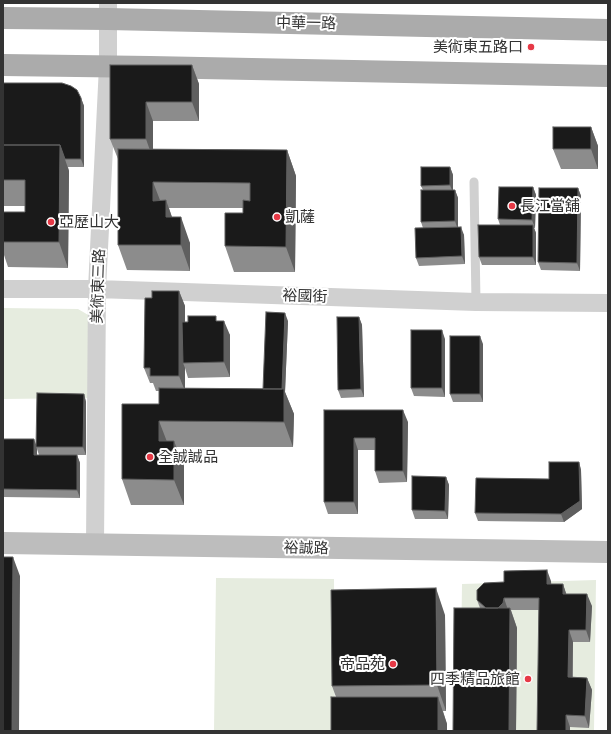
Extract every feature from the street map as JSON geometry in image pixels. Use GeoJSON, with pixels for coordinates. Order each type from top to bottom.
{"type":"FeatureCollection","features":[{"type":"Feature","properties":{"kind":"main road","name":"中華一路"},"geometry":{"type":"LineString","coordinates":[[3,18],[108,11],[608,30]]}},
{"type":"Feature","properties":{"kind":"main road"},"geometry":{"type":"LineString","coordinates":[[3,65],[608,76]]}},
{"type":"Feature","properties":{"kind":"street","name":"美術東三路"},"geometry":{"type":"LineString","coordinates":[[95,545],[97,289],[108,66],[108,11]]}},
{"type":"Feature","properties":{"kind":"street","name":"裕國街"},"geometry":{"type":"LineString","coordinates":[[3,289],[97,289],[476,302],[608,303]]}},
{"type":"Feature","properties":{"kind":"street","name":"裕誠路"},"geometry":{"type":"LineString","coordinates":[[3,544],[608,552]]}},
{"type":"Feature","properties":{"kind":"lane"},"geometry":{"type":"LineString","coordinates":[[474,182],[476,302]]}},
{"type":"Feature","properties":{"kind":"shaded area"},"geometry":{"type":"Polygon","coordinates":[[[3,308],[78,309],[90,316],[90,398],[3,399],[3,308]]]}},
{"type":"Feature","properties":{"kind":"shaded area"},"geometry":{"type":"Polygon","coordinates":[[[216,578],[334,579],[335,731],[214,731],[216,578]]]}},
{"type":"Feature","properties":{"kind":"shaded area","name":"四季精品旅館"},"geometry":{"type":"Polygon","coordinates":[[[596,580],[594,731],[460,731],[462,584],[596,580]]]}},
{"type":"Feature","properties":{"kind":"building"},"geometry":{"type":"Polygon","coordinates":[[[110,65],[192,65],[192,102],[146,102],[146,139],[110,139],[110,65]]]}},
{"type":"Feature","properties":{"kind":"building"},"geometry":{"type":"Polygon","coordinates":[[[3,83],[62,83],[77,90],[81,98],[81,159],[65,159],[60,145],[3,145],[3,83]]]}},
{"type":"Feature","properties":{"kind":"building"},"geometry":{"type":"Polygon","coordinates":[[[553,127],[591,127],[591,149],[553,149],[553,127]]]}},
{"type":"Feature","properties":{"kind":"building"},"geometry":{"type":"Polygon","coordinates":[[[3,145],[60,145],[59,242],[3,242],[3,212],[25,212],[25,180],[3,180],[3,145]]]}},
{"type":"Feature","properties":{"kind":"building"},"geometry":{"type":"Polygon","coordinates":[[[118,149],[287,150],[286,247],[225,246],[225,213],[243,213],[243,200],[250,201],[250,183],[153,182],[153,201],[166,200],[166,217],[181,217],[181,245],[118,245],[118,149]]]}},
{"type":"Feature","properties":{"kind":"building"},"geometry":{"type":"Polygon","coordinates":[[[421,167],[450,167],[450,185],[421,186],[421,167]]]}},
{"type":"Feature","properties":{"kind":"building"},"geometry":{"type":"Polygon","coordinates":[[[499,187],[533,187],[532,220],[498,219],[499,187]]]}},
{"type":"Feature","properties":{"kind":"building"},"geometry":{"type":"Polygon","coordinates":[[[539,188],[578,188],[577,263],[538,262],[539,188]]]}},
{"type":"Feature","properties":{"kind":"building"},"geometry":{"type":"Polygon","coordinates":[[[421,190],[455,190],[455,221],[421,222],[421,190]]]}},
{"type":"Feature","properties":{"kind":"building"},"geometry":{"type":"Polygon","coordinates":[[[478,225],[533,225],[533,257],[479,257],[478,225]]]}},
{"type":"Feature","properties":{"kind":"building"},"geometry":{"type":"Polygon","coordinates":[[[461,227],[462,256],[416,258],[415,228],[461,227]]]}},
{"type":"Feature","properties":{"kind":"building"},"geometry":{"type":"Polygon","coordinates":[[[152,291],[179,291],[179,376],[150,376],[150,368],[144,368],[145,298],[152,298],[152,291]]]}},
{"type":"Feature","properties":{"kind":"building"},"geometry":{"type":"Polygon","coordinates":[[[266,312],[285,313],[282,389],[263,389],[266,312]]]}},
{"type":"Feature","properties":{"kind":"building"},"geometry":{"type":"Polygon","coordinates":[[[188,316],[216,316],[216,321],[224,321],[224,362],[183,363],[182,322],[188,322],[188,316]]]}},
{"type":"Feature","properties":{"kind":"building"},"geometry":{"type":"Polygon","coordinates":[[[337,317],[359,317],[361,389],[338,390],[337,317]]]}},
{"type":"Feature","properties":{"kind":"building"},"geometry":{"type":"Polygon","coordinates":[[[411,330],[442,330],[442,388],[411,388],[411,330]]]}},
{"type":"Feature","properties":{"kind":"building"},"geometry":{"type":"Polygon","coordinates":[[[450,336],[480,336],[480,394],[450,394],[450,336]]]}},
{"type":"Feature","properties":{"kind":"building"},"geometry":{"type":"Polygon","coordinates":[[[159,388],[284,389],[284,422],[159,421],[159,441],[174,441],[174,480],[122,479],[122,404],[159,404],[159,388]]]}},
{"type":"Feature","properties":{"kind":"building"},"geometry":{"type":"Polygon","coordinates":[[[37,393],[84,394],[83,447],[36,447],[37,393]]]}},
{"type":"Feature","properties":{"kind":"building"},"geometry":{"type":"Polygon","coordinates":[[[324,410],[403,410],[403,471],[375,471],[375,438],[354,438],[354,502],[324,502],[324,410]]]}},
{"type":"Feature","properties":{"kind":"building"},"geometry":{"type":"Polygon","coordinates":[[[3,439],[34,439],[34,455],[77,455],[77,490],[3,489],[3,439]]]}},
{"type":"Feature","properties":{"kind":"building"},"geometry":{"type":"Polygon","coordinates":[[[549,462],[579,462],[580,501],[561,514],[475,513],[476,478],[549,479],[549,462]]]}},
{"type":"Feature","properties":{"kind":"building"},"geometry":{"type":"Polygon","coordinates":[[[412,476],[446,477],[445,511],[412,510],[412,476]]]}},
{"type":"Feature","properties":{"kind":"building"},"geometry":{"type":"Polygon","coordinates":[[[3,557],[13,557],[12,731],[3,731],[3,557]]]}},
{"type":"Feature","properties":{"kind":"building"},"geometry":{"type":"Polygon","coordinates":[[[547,570],[547,584],[563,584],[563,594],[587,594],[586,630],[569,630],[568,677],[587,678],[585,716],[566,715],[566,731],[537,731],[539,598],[504,598],[503,603],[498,608],[486,608],[477,600],[477,590],[484,583],[504,582],[504,571],[547,570]]]}},
{"type":"Feature","properties":{"kind":"building","name":"帝品苑"},"geometry":{"type":"Polygon","coordinates":[[[436,588],[437,685],[332,686],[331,590],[436,588]]]}},
{"type":"Feature","properties":{"kind":"building"},"geometry":{"type":"Polygon","coordinates":[[[454,608],[510,608],[509,731],[453,731],[454,608]]]}},
{"type":"Feature","properties":{"kind":"building"},"geometry":{"type":"Polygon","coordinates":[[[331,697],[438,697],[438,731],[331,731],[331,697]]]}},
{"type":"Feature","properties":{"kind":"place","name":"美術東五路口"},"geometry":{"type":"Point","coordinates":[531,47]}},
{"type":"Feature","properties":{"kind":"place","name":"長江當舖"},"geometry":{"type":"Point","coordinates":[512,206]}},
{"type":"Feature","properties":{"kind":"place","name":"凱薩"},"geometry":{"type":"Point","coordinates":[277,217]}},
{"type":"Feature","properties":{"kind":"place","name":"亞歷山大"},"geometry":{"type":"Point","coordinates":[51,222]}},
{"type":"Feature","properties":{"kind":"place","name":"全誠誠品"},"geometry":{"type":"Point","coordinates":[150,457]}},
{"type":"Feature","properties":{"kind":"place","name":"帝品苑"},"geometry":{"type":"Point","coordinates":[393,664]}},
{"type":"Feature","properties":{"kind":"place","name":"四季精品旅館"},"geometry":{"type":"Point","coordinates":[528,679]}}]}
